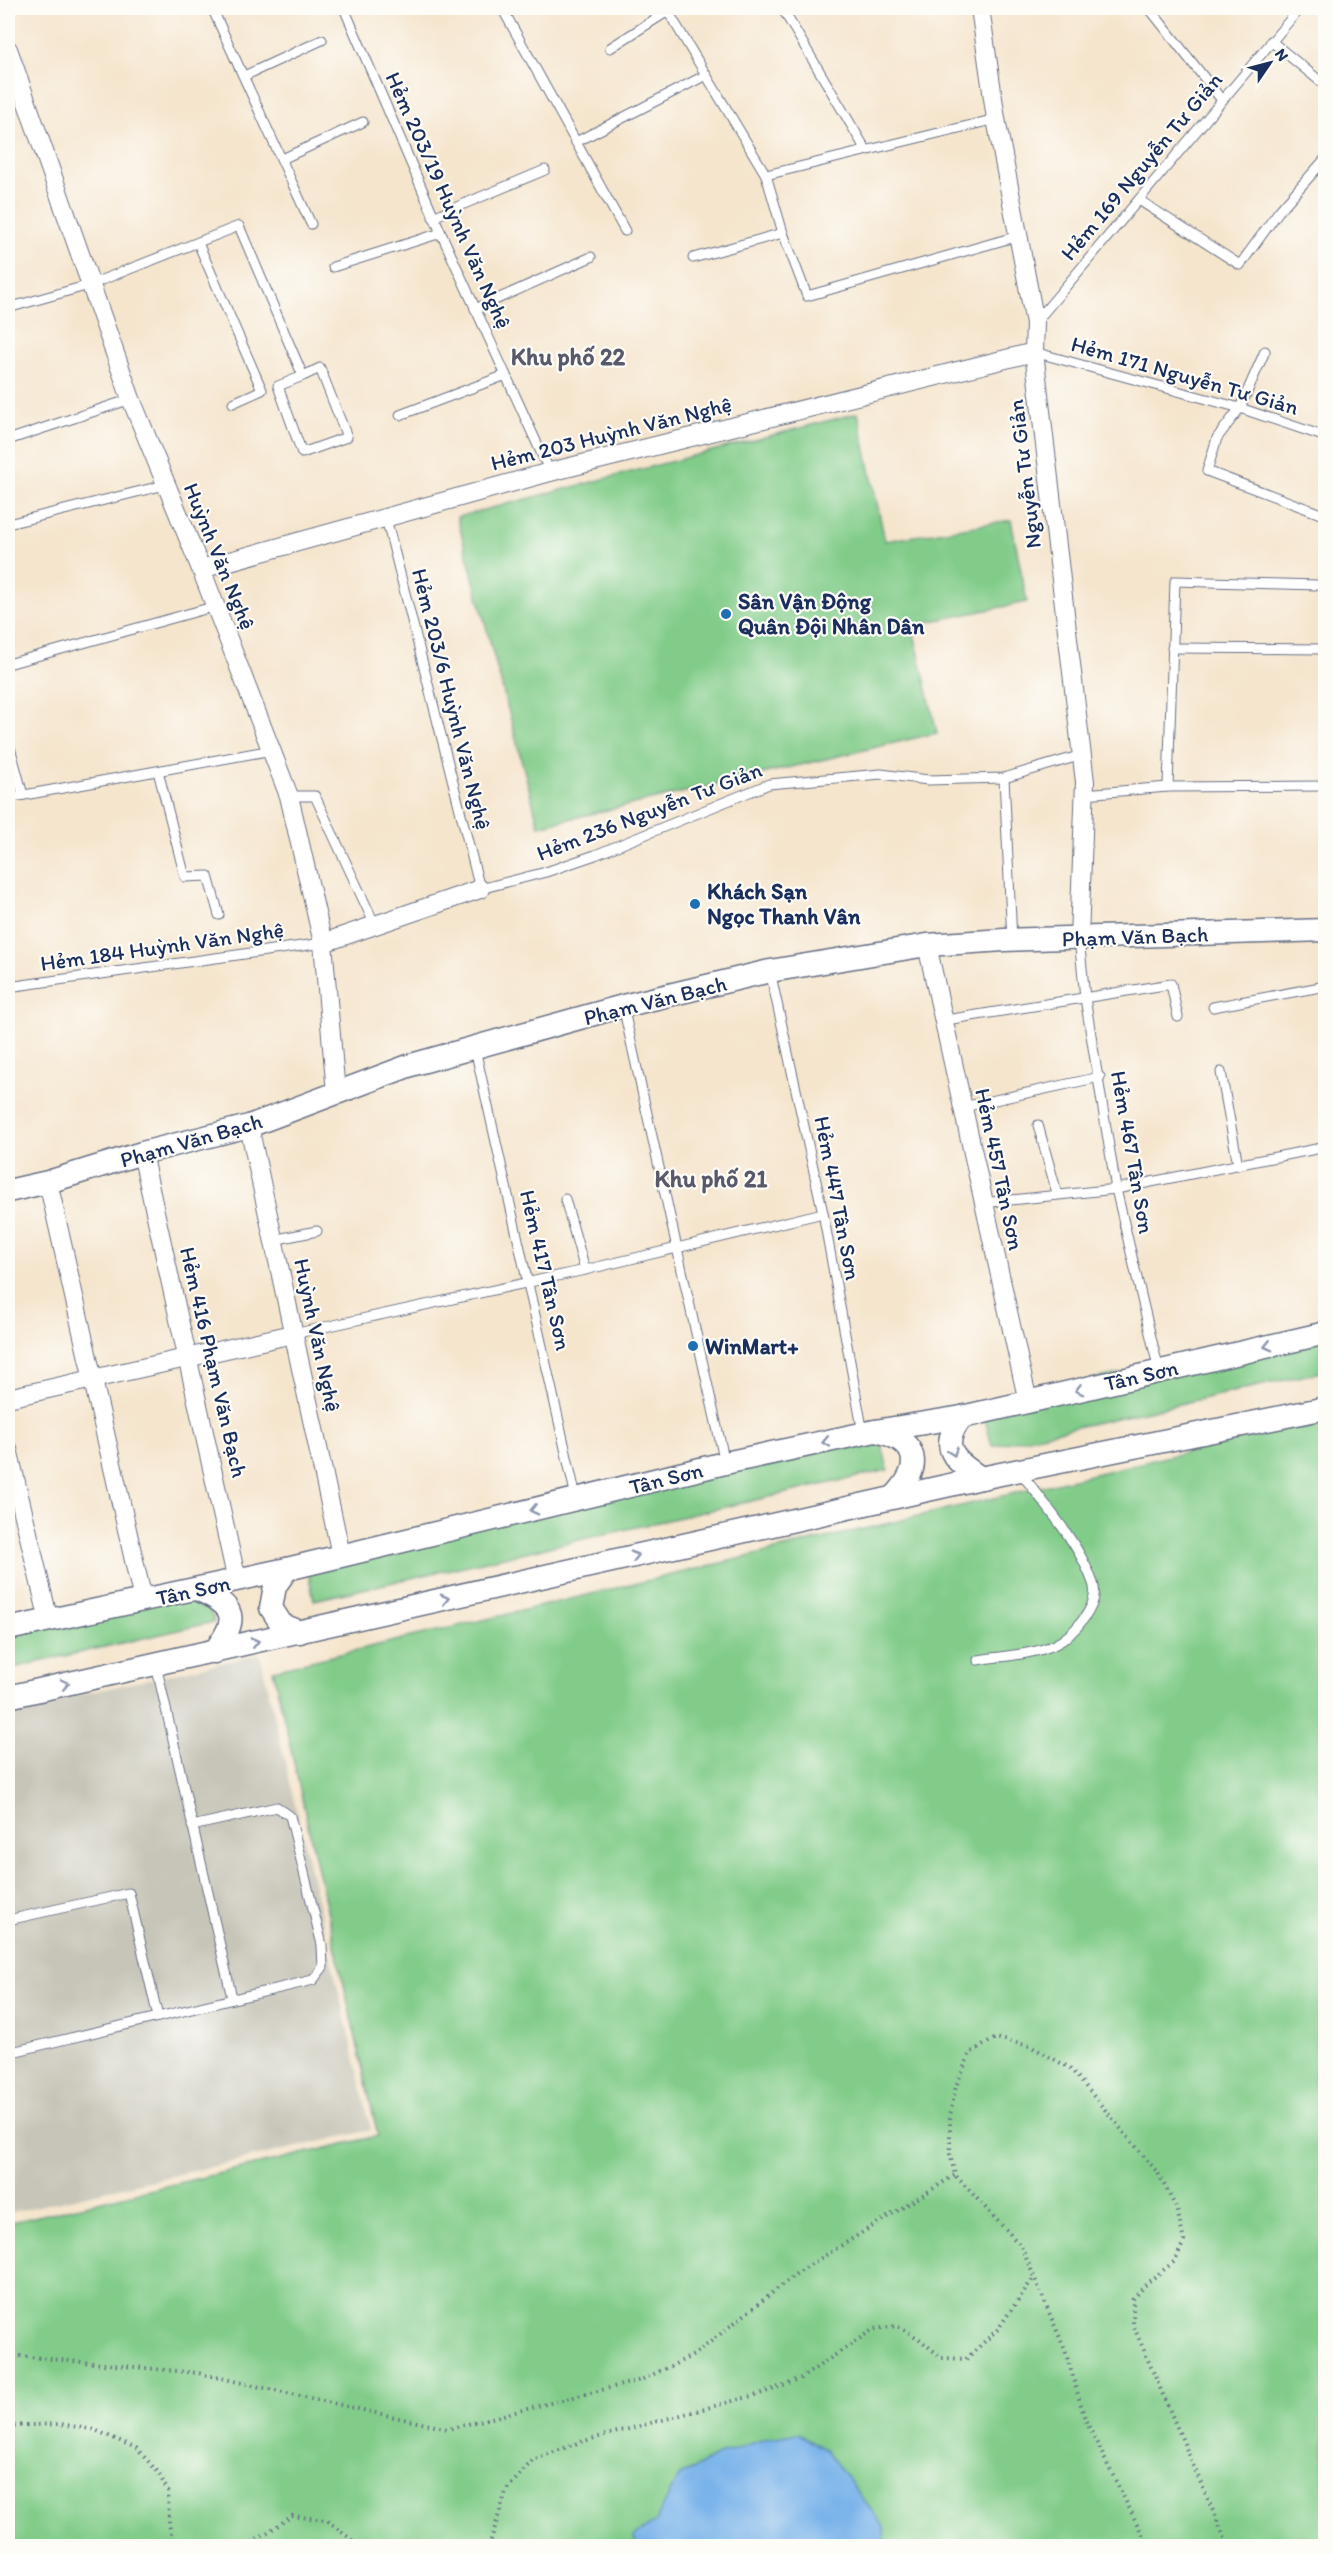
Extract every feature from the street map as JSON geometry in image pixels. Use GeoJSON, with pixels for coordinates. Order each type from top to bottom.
{"type":"FeatureCollection","features":[{"type":"Feature","properties":{"kind":"street","name":"Nguyễn Tư Giản"},"geometry":{"type":"LineString","coordinates":[[980,8],[996,119],[1035,322],[1034,352],[1082,755],[1084,794],[1079,938]]}},
{"type":"Feature","properties":{"kind":"street","name":"Huỳnh Văn Nghệ"},"geometry":{"type":"LineString","coordinates":[[8,49],[89,285],[131,399],[216,606],[289,796],[322,943],[336,1093]]}},
{"type":"Feature","properties":{"kind":"street","name":"Hẻm 203 Huỳnh Văn Nghệ"},"geometry":{"type":"LineString","coordinates":[[201,569],[550,472],[1034,352]]}},
{"type":"Feature","properties":{"kind":"street"},"geometry":{"type":"LineString","coordinates":[[322,943],[480,889]]}},
{"type":"Feature","properties":{"kind":"street","name":"Phạm Văn Bạch"},"geometry":{"type":"LineString","coordinates":[[8,1191],[249,1126],[411,1065],[623,1006],[770,971],[927,945],[1012,940],[1326,930]]}},
{"type":"Feature","properties":{"kind":"street","name":"Hẻm 457 Tân Sơn"},"geometry":{"type":"LineString","coordinates":[[927,945],[946,1020],[982,1203],[1028,1402]]}},
{"type":"Feature","properties":{"kind":"street","name":"Huỳnh Văn Nghệ"},"geometry":{"type":"LineString","coordinates":[[249,1126],[341,1555]]}},
{"type":"Feature","properties":{"kind":"street","name":"Hẻm 416 Phạm Văn Bạch"},"geometry":{"type":"LineString","coordinates":[[142,1153],[237,1581]]}},
{"type":"Feature","properties":{"kind":"street"},"geometry":{"type":"LineString","coordinates":[[48,1182],[143,1600]]}},
{"type":"Feature","properties":{"kind":"street","name":"Tân Sơn"},"geometry":{"type":"LineString","coordinates":[[8,1629],[199,1590],[725,1464],[869,1433],[962,1417],[1326,1333]]}},
{"type":"Feature","properties":{"kind":"street"},"geometry":{"type":"LineString","coordinates":[[8,1398],[293,1334]]}},
{"type":"Feature","properties":{"kind":"street"},"geometry":{"type":"LineString","coordinates":[[8,1697],[894,1497],[1326,1408]]}},
{"type":"Feature","properties":{"kind":"street"},"geometry":{"type":"LineString","coordinates":[[962,1417],[952,1430],[949,1444],[957,1462],[981,1478]]}},
{"type":"Feature","properties":{"kind":"street"},"geometry":{"type":"LineString","coordinates":[[869,1433],[893,1435],[905,1444],[913,1459],[909,1482],[894,1497]]}},
{"type":"Feature","properties":{"kind":"street"},"geometry":{"type":"LineString","coordinates":[[8,1449],[49,1621]]}},
{"type":"Feature","properties":{"kind":"street"},"geometry":{"type":"LineString","coordinates":[[287,1569],[275,1586],[271,1608],[282,1625],[300,1632]]}},
{"type":"Feature","properties":{"kind":"street"},"geometry":{"type":"LineString","coordinates":[[199,1590],[221,1600],[230,1614],[230,1631],[214,1652]]}},
{"type":"Feature","properties":{"kind":"lane"},"geometry":{"type":"LineString","coordinates":[[212,8],[310,224]]}},
{"type":"Feature","properties":{"kind":"lane","name":"Hẻm 203/19 Huỳnh Văn Nghệ"},"geometry":{"type":"LineString","coordinates":[[344,8],[433,217],[550,472]]}},
{"type":"Feature","properties":{"kind":"lane"},"geometry":{"type":"LineString","coordinates":[[502,8],[625,231]]}},
{"type":"Feature","properties":{"kind":"lane"},"geometry":{"type":"LineString","coordinates":[[782,8],[866,150]]}},
{"type":"Feature","properties":{"kind":"lane"},"geometry":{"type":"LineString","coordinates":[[1149,8],[1221,99]]}},
{"type":"Feature","properties":{"kind":"lane","name":"Hẻm 169 Nguyễn Tư Giản"},"geometry":{"type":"LineString","coordinates":[[1035,322],[1300,8]]}},
{"type":"Feature","properties":{"kind":"lane"},"geometry":{"type":"LineString","coordinates":[[610,48],[667,9],[766,175],[783,232],[807,296],[1018,236]]}},
{"type":"Feature","properties":{"kind":"lane"},"geometry":{"type":"LineString","coordinates":[[244,76],[322,40]]}},
{"type":"Feature","properties":{"kind":"lane"},"geometry":{"type":"LineString","coordinates":[[1271,41],[1326,86]]}},
{"type":"Feature","properties":{"kind":"lane"},"geometry":{"type":"LineString","coordinates":[[576,142],[706,75]]}},
{"type":"Feature","properties":{"kind":"lane"},"geometry":{"type":"LineString","coordinates":[[766,175],[996,119]]}},
{"type":"Feature","properties":{"kind":"lane"},"geometry":{"type":"LineString","coordinates":[[282,159],[363,122]]}},
{"type":"Feature","properties":{"kind":"lane"},"geometry":{"type":"LineString","coordinates":[[1139,200],[1240,265],[1279,211],[1326,158]]}},
{"type":"Feature","properties":{"kind":"lane"},"geometry":{"type":"LineString","coordinates":[[433,217],[545,170]]}},
{"type":"Feature","properties":{"kind":"lane"},"geometry":{"type":"LineString","coordinates":[[8,308],[89,285],[239,226],[303,376]]}},
{"type":"Feature","properties":{"kind":"lane"},"geometry":{"type":"LineString","coordinates":[[693,258],[783,232]]}},
{"type":"Feature","properties":{"kind":"lane"},"geometry":{"type":"LineString","coordinates":[[333,267],[441,233]]}},
{"type":"Feature","properties":{"kind":"lane"},"geometry":{"type":"LineString","coordinates":[[198,243],[262,390],[232,403]]}},
{"type":"Feature","properties":{"kind":"lane"},"geometry":{"type":"LineString","coordinates":[[475,309],[591,257]]}},
{"type":"Feature","properties":{"kind":"lane"},"geometry":{"type":"LineString","coordinates":[[1265,351],[1240,408],[1217,438],[1207,471],[1326,516]]}},
{"type":"Feature","properties":{"kind":"lane","name":"Hẻm 171 Nguyễn Tư Giản"},"geometry":{"type":"LineString","coordinates":[[1034,352],[1240,408],[1326,437]]}},
{"type":"Feature","properties":{"kind":"lane"},"geometry":{"type":"LineString","coordinates":[[320,368],[346,437],[302,453],[278,386],[303,376],[320,368]]}},
{"type":"Feature","properties":{"kind":"lane"},"geometry":{"type":"LineString","coordinates":[[400,415],[506,375]]}},
{"type":"Feature","properties":{"kind":"lane"},"geometry":{"type":"LineString","coordinates":[[8,440],[131,399]]}},
{"type":"Feature","properties":{"kind":"lane"},"geometry":{"type":"LineString","coordinates":[[8,524],[165,485]]}},
{"type":"Feature","properties":{"kind":"lane","name":"Hẻm 203/6 Huỳnh Văn Nghệ"},"geometry":{"type":"LineString","coordinates":[[387,518],[480,889]]}},
{"type":"Feature","properties":{"kind":"lane"},"geometry":{"type":"LineString","coordinates":[[1168,787],[1175,580],[1318,585]]}},
{"type":"Feature","properties":{"kind":"lane"},"geometry":{"type":"LineString","coordinates":[[8,664],[216,606]]}},
{"type":"Feature","properties":{"kind":"lane"},"geometry":{"type":"LineString","coordinates":[[1172,648],[1326,649]]}},
{"type":"Feature","properties":{"kind":"lane"},"geometry":{"type":"LineString","coordinates":[[8,740],[23,795]]}},
{"type":"Feature","properties":{"kind":"lane"},"geometry":{"type":"LineString","coordinates":[[8,798],[272,750]]}},
{"type":"Feature","properties":{"kind":"lane","name":"Hẻm 236 Nguyễn Tư Giản"},"geometry":{"type":"LineString","coordinates":[[480,889],[546,872],[595,855],[769,784],[881,774],[928,780],[1004,778],[1082,755]]}},
{"type":"Feature","properties":{"kind":"lane"},"geometry":{"type":"LineString","coordinates":[[158,771],[185,877],[207,876],[219,915]]}},
{"type":"Feature","properties":{"kind":"lane"},"geometry":{"type":"LineString","coordinates":[[1004,778],[1012,940]]}},
{"type":"Feature","properties":{"kind":"lane"},"geometry":{"type":"LineString","coordinates":[[1084,794],[1168,787],[1326,786]]}},
{"type":"Feature","properties":{"kind":"lane"},"geometry":{"type":"LineString","coordinates":[[289,796],[315,796],[375,926]]}},
{"type":"Feature","properties":{"kind":"lane","name":"Hẻm 467 Tân Sơn"},"geometry":{"type":"LineString","coordinates":[[1079,938],[1085,998],[1100,1077],[1116,1189],[1159,1371]]}},
{"type":"Feature","properties":{"kind":"lane","name":"Hẻm 184 Huỳnh Văn Nghệ"},"geometry":{"type":"LineString","coordinates":[[8,987],[322,943]]}},
{"type":"Feature","properties":{"kind":"lane","name":"Hẻm 447 Tân Sơn"},"geometry":{"type":"LineString","coordinates":[[770,971],[869,1433]]}},
{"type":"Feature","properties":{"kind":"lane"},"geometry":{"type":"LineString","coordinates":[[946,1020],[1171,984],[1178,1017]]}},
{"type":"Feature","properties":{"kind":"lane"},"geometry":{"type":"LineString","coordinates":[[1213,1007],[1326,986]]}},
{"type":"Feature","properties":{"kind":"lane"},"geometry":{"type":"LineString","coordinates":[[623,1006],[679,1249],[725,1464]]}},
{"type":"Feature","properties":{"kind":"lane","name":"Hẻm 417 Tân Sơn"},"geometry":{"type":"LineString","coordinates":[[475,1049],[577,1500]]}},
{"type":"Feature","properties":{"kind":"lane"},"geometry":{"type":"LineString","coordinates":[[1221,1072],[1238,1165]]}},
{"type":"Feature","properties":{"kind":"lane"},"geometry":{"type":"LineString","coordinates":[[963,1107],[1100,1077]]}},
{"type":"Feature","properties":{"kind":"lane"},"geometry":{"type":"LineString","coordinates":[[1038,1125],[1057,1194]]}},
{"type":"Feature","properties":{"kind":"lane"},"geometry":{"type":"LineString","coordinates":[[982,1203],[1116,1189],[1326,1147]]}},
{"type":"Feature","properties":{"kind":"lane"},"geometry":{"type":"LineString","coordinates":[[565,1199],[585,1270]]}},
{"type":"Feature","properties":{"kind":"lane"},"geometry":{"type":"LineString","coordinates":[[293,1334],[679,1249],[823,1213]]}},
{"type":"Feature","properties":{"kind":"lane"},"geometry":{"type":"LineString","coordinates":[[273,1240],[317,1231]]}},
{"type":"Feature","properties":{"kind":"lane"},"geometry":{"type":"LineString","coordinates":[[978,1660],[1055,1645],[1078,1629],[1089,1609],[1094,1585],[1063,1528],[1018,1471]]}},
{"type":"Feature","properties":{"kind":"lane"},"geometry":{"type":"LineString","coordinates":[[156,1665],[232,1998]]}},
{"type":"Feature","properties":{"kind":"lane"},"geometry":{"type":"LineString","coordinates":[[8,2053],[313,1980],[323,1966],[322,1945],[290,1816],[286,1811],[277,1807],[192,1826]]}},
{"type":"Feature","properties":{"kind":"lane"},"geometry":{"type":"LineString","coordinates":[[8,1920],[129,1893],[158,2017]]}},
{"type":"Feature","properties":{"kind":"path"},"geometry":{"type":"LineString","coordinates":[[1148,2547],[1085,2420],[1065,2350],[1021,2246],[955,2175],[950,2154],[950,2115],[956,2086],[970,2053],[996,2038],[1030,2046],[1070,2068],[1158,2173],[1177,2209],[1185,2241],[1175,2260],[1148,2282],[1133,2299],[1133,2325],[1228,2547]]}},
{"type":"Feature","properties":{"kind":"path"},"geometry":{"type":"LineString","coordinates":[[8,2355],[198,2373],[448,2429],[641,2380],[693,2355],[797,2273],[955,2175]]}},
{"type":"Feature","properties":{"kind":"path"},"geometry":{"type":"LineString","coordinates":[[489,2547],[507,2489],[533,2460],[580,2442],[763,2393],[801,2378],[874,2329],[897,2326],[918,2337],[942,2358],[966,2360],[998,2329],[1034,2277]]}},
{"type":"Feature","properties":{"kind":"path"},"geometry":{"type":"LineString","coordinates":[[8,2426],[68,2425],[95,2430],[136,2448],[157,2471],[168,2491],[169,2524],[174,2547]]}},
{"type":"Feature","properties":{"kind":"path"},"geometry":{"type":"LineString","coordinates":[[247,2547],[292,2516],[326,2520],[360,2547]]}},
{"type":"Feature","properties":{"kind":"shaded area"},"geometry":{"type":"Polygon","coordinates":[[[260,1654],[371,2130],[8,2213],[8,1711],[260,1654]]]}},
{"type":"Feature","properties":{"kind":"green space","name":"Sân Vận Động Quân Đội Nhân Dân"},"geometry":{"type":"Polygon","coordinates":[[[858,413],[885,541],[1011,520],[1027,602],[912,625],[937,733],[539,826],[457,517],[858,413]]]}},
{"type":"Feature","properties":{"kind":"green space"},"geometry":{"type":"Polygon","coordinates":[[[1325,1329],[1325,1371],[992,1446],[981,1404],[1325,1329]]]}},
{"type":"Feature","properties":{"kind":"green space"},"geometry":{"type":"Polygon","coordinates":[[[1325,1419],[1325,2546],[8,2546],[8,2223],[378,2136],[273,1670],[1325,1419]]]}},
{"type":"Feature","properties":{"kind":"green space"},"geometry":{"type":"Polygon","coordinates":[[[878,1428],[888,1470],[314,1600],[306,1563],[878,1428]]]}},
{"type":"Feature","properties":{"kind":"green space"},"geometry":{"type":"Polygon","coordinates":[[[203,1587],[214,1622],[8,1669],[8,1630],[203,1587]]]}},
{"type":"Feature","properties":{"kind":"water"},"geometry":{"type":"Polygon","coordinates":[[[798,2433],[826,2450],[884,2527],[885,2546],[636,2546],[634,2536],[655,2522],[678,2477],[718,2455],[765,2439],[798,2433]]]}},
{"type":"Feature","properties":{"kind":"place","name":"Sân Vận Động Quân Đội Nhân Dân"},"geometry":{"type":"Point","coordinates":[726,614]}},
{"type":"Feature","properties":{"kind":"place","name":"Khách Sạn Ngọc Thanh Vân"},"geometry":{"type":"Point","coordinates":[695,904]}},
{"type":"Feature","properties":{"kind":"place","name":"WinMart+"},"geometry":{"type":"Point","coordinates":[693,1346]}},
{"type":"Feature","properties":{"kind":"district","name":"Khu phố 22"},"geometry":{"type":"Point","coordinates":[568,357]}},
{"type":"Feature","properties":{"kind":"district","name":"Khu phố 21"},"geometry":{"type":"Point","coordinates":[711,1179]}}]}
